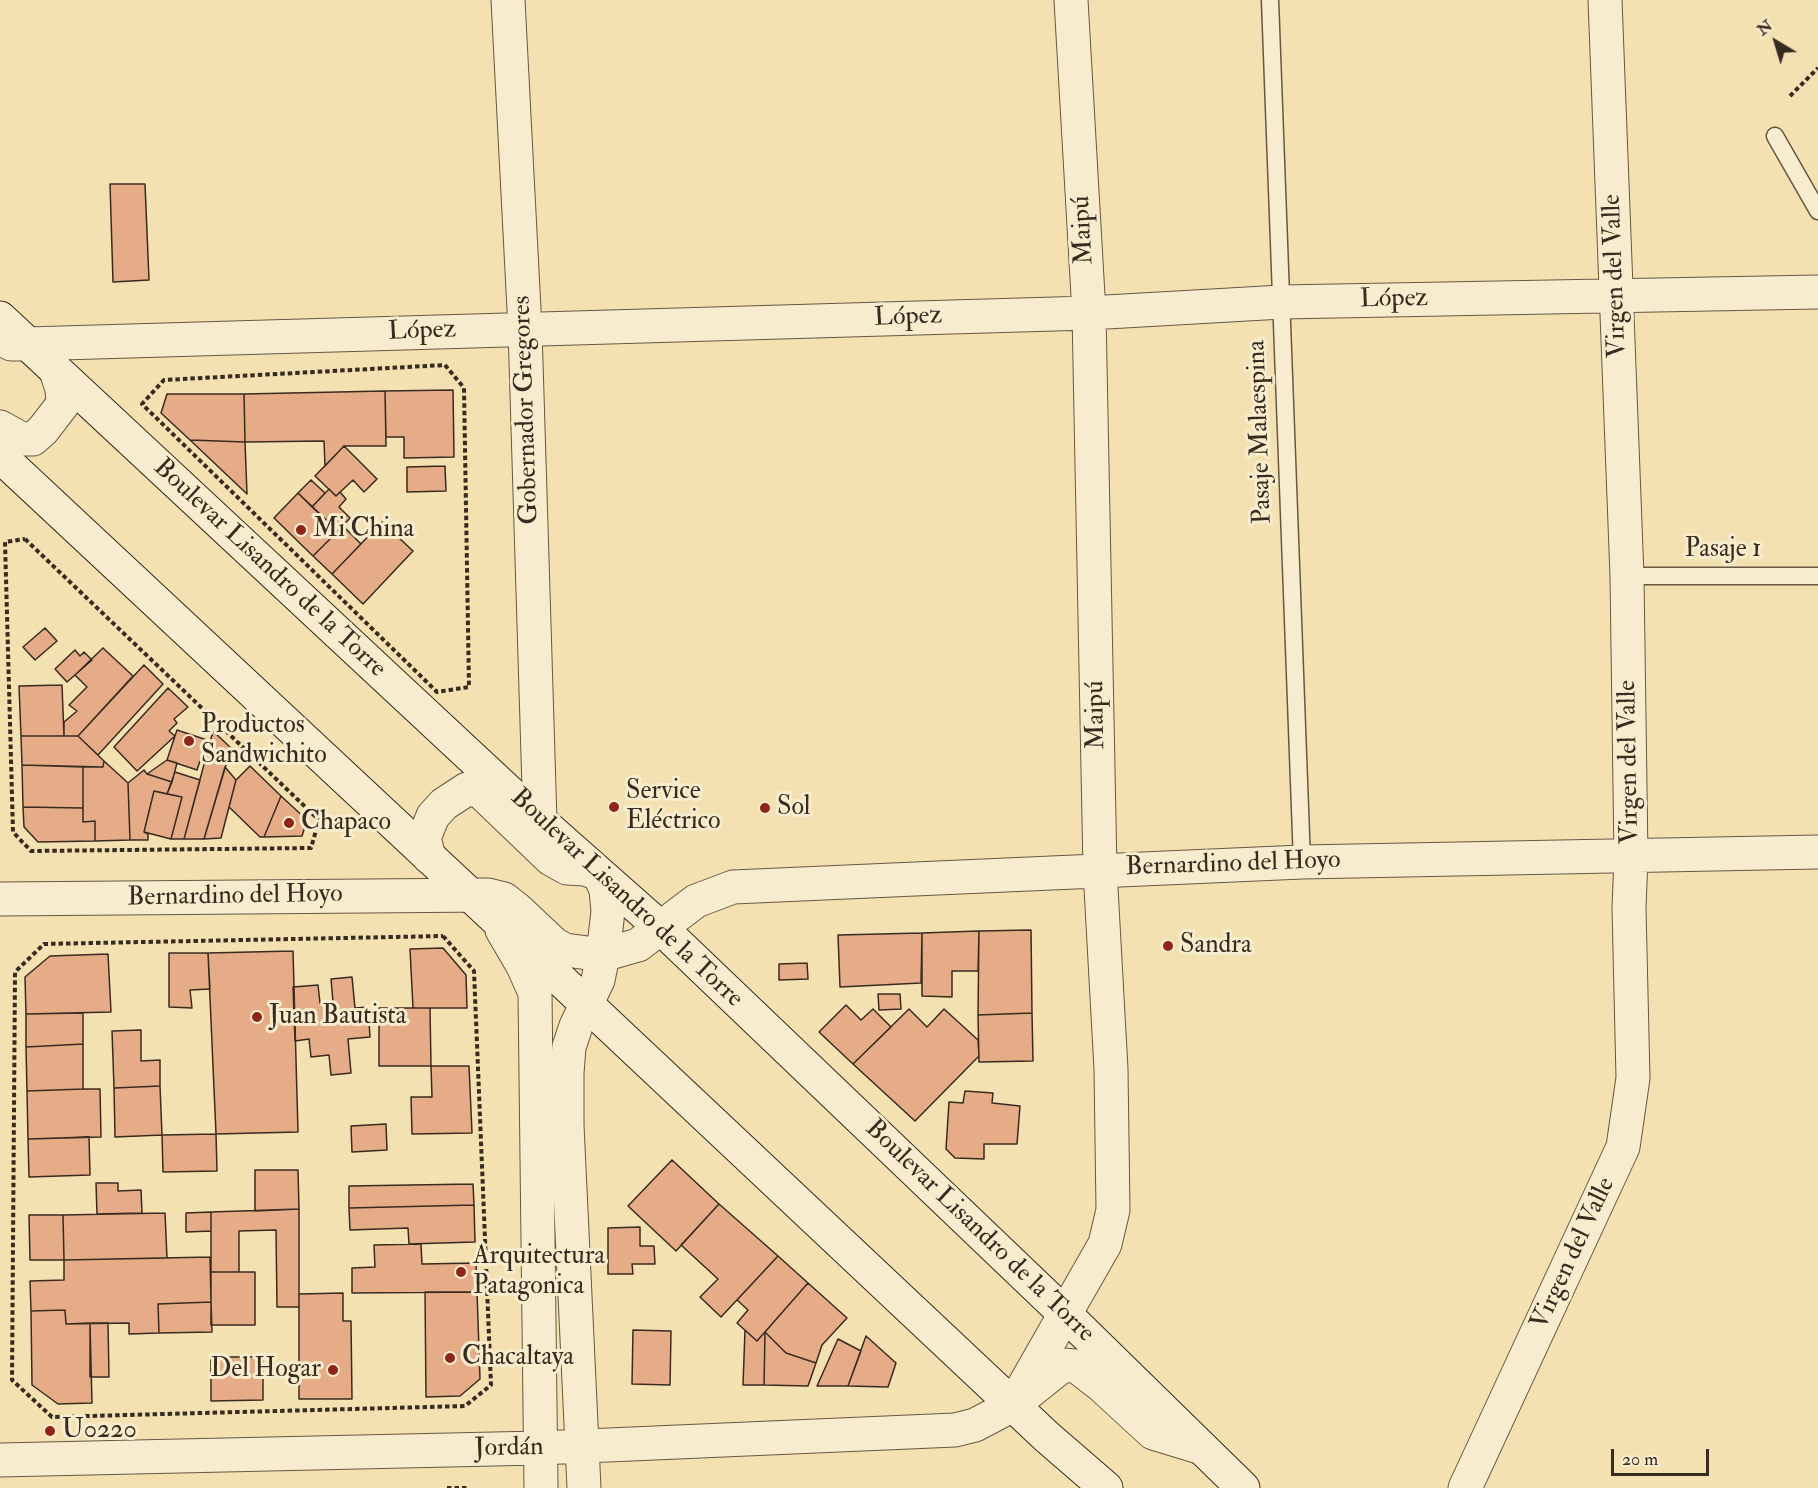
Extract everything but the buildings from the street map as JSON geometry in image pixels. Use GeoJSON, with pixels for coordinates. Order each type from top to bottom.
{"type":"FeatureCollection","features":[{"type":"Feature","properties":{"kind":"street","name":"Gobernador Gregores"},"geometry":{"type":"LineString","coordinates":[[508,0],[525,329],[540,821]]}},
{"type":"Feature","properties":{"kind":"street","name":"Maipú"},"geometry":{"type":"LineString","coordinates":[[1012,1405],[1105,1244],[1113,1210],[1112,1070],[1100,870],[1089,313],[1071,0]]}},
{"type":"Feature","properties":{"kind":"street","name":"Virgen del Valle"},"geometry":{"type":"LineString","coordinates":[[1465,1488],[1623,1147],[1633,1078],[1629,908],[1631,857],[1627,576],[1605,0]]}},
{"type":"Feature","properties":{"kind":"street","name":"López"},"geometry":{"type":"LineString","coordinates":[[14,340],[525,329],[1089,313],[1282,302],[1818,292]]}},
{"type":"Feature","properties":{"kind":"street","name":"Boulevar Lisandro de la Torre"},"geometry":{"type":"LineString","coordinates":[[0,318],[14,340],[56,371],[540,821],[661,928],[1065,1314],[1243,1488]]}},
{"type":"Feature","properties":{"kind":"street"},"geometry":{"type":"LineString","coordinates":[[0,427],[22,439],[33,439],[43,430],[63,404],[62,389],[56,371]]}},
{"type":"Feature","properties":{"kind":"street"},"geometry":{"type":"LineString","coordinates":[[0,456],[1012,1405],[1105,1487]]}},
{"type":"Feature","properties":{"kind":"street"},"geometry":{"type":"LineString","coordinates":[[429,856],[424,838],[433,816],[444,804],[467,789],[480,791],[551,859],[567,868],[585,869],[599,874],[606,890],[608,911],[603,955],[597,980],[569,1047],[567,1073],[567,1125],[584,1488]]}},
{"type":"Feature","properties":{"kind":"street","name":"Bernardino del Hoyo"},"geometry":{"type":"LineString","coordinates":[[0,899],[489,895],[504,899],[554,944],[565,950],[603,955],[638,945],[696,901],[733,887],[1302,862],[1818,852]]}},
{"type":"Feature","properties":{"kind":"street"},"geometry":{"type":"LineString","coordinates":[[495,918],[523,966],[535,993],[541,1488]]}},
{"type":"Feature","properties":{"kind":"street","name":"Jordán"},"geometry":{"type":"LineString","coordinates":[[0,1460],[583,1447],[955,1430],[975,1425],[1012,1405],[1063,1365],[1076,1366],[1102,1386],[1153,1433],[1199,1447]]}},
{"type":"Feature","properties":{"kind":"lane","name":"Pasaje Malaespina"},"geometry":{"type":"LineString","coordinates":[[1270,0],[1302,862]]}},
{"type":"Feature","properties":{"kind":"lane"},"geometry":{"type":"LineString","coordinates":[[1775,136],[1818,212]]}},
{"type":"Feature","properties":{"kind":"lane","name":"Pasaje 1"},"geometry":{"type":"LineString","coordinates":[[1627,576],[1818,576]]}},
{"type":"Feature","properties":{"kind":"path"},"geometry":{"type":"LineString","coordinates":[[1790,96],[1818,69]]}},
{"type":"Feature","properties":{"kind":"path"},"geometry":{"type":"LineString","coordinates":[[445,365],[464,388],[469,687],[437,692],[142,404],[164,380],[445,365]]}},
{"type":"Feature","properties":{"kind":"path"},"geometry":{"type":"LineString","coordinates":[[25,539],[319,820],[311,848],[31,851],[13,831],[4,542],[25,539]]}},
{"type":"Feature","properties":{"kind":"path"},"geometry":{"type":"LineString","coordinates":[[443,936],[474,971],[491,1385],[465,1406],[52,1417],[12,1380],[15,972],[44,944],[443,936]]}},
{"type":"Feature","properties":{"kind":"path"},"geometry":{"type":"LineString","coordinates":[[447,1488],[470,1488]]}},
{"type":"Feature","properties":{"kind":"place","name":"Mi China"},"geometry":{"type":"Point","coordinates":[301,530]}},
{"type":"Feature","properties":{"kind":"place","name":"Productos Sandwichito"},"geometry":{"type":"Point","coordinates":[189,741]}},
{"type":"Feature","properties":{"kind":"place","name":"Service Eléctrico"},"geometry":{"type":"Point","coordinates":[614,807]}},
{"type":"Feature","properties":{"kind":"place","name":"Sol"},"geometry":{"type":"Point","coordinates":[765,808]}},
{"type":"Feature","properties":{"kind":"place","name":"Chapaco"},"geometry":{"type":"Point","coordinates":[289,823]}},
{"type":"Feature","properties":{"kind":"place","name":"Sandra"},"geometry":{"type":"Point","coordinates":[1168,946]}},
{"type":"Feature","properties":{"kind":"place","name":"Juan Bautista"},"geometry":{"type":"Point","coordinates":[257,1017]}},
{"type":"Feature","properties":{"kind":"place","name":"Arquitectura Patagonica"},"geometry":{"type":"Point","coordinates":[461,1272]}},
{"type":"Feature","properties":{"kind":"place","name":"Chacaltaya"},"geometry":{"type":"Point","coordinates":[450,1358]}},
{"type":"Feature","properties":{"kind":"place","name":"Del Hogar"},"geometry":{"type":"Point","coordinates":[333,1370]}},
{"type":"Feature","properties":{"kind":"place","name":"U0220"},"geometry":{"type":"Point","coordinates":[50,1431]}}]}
